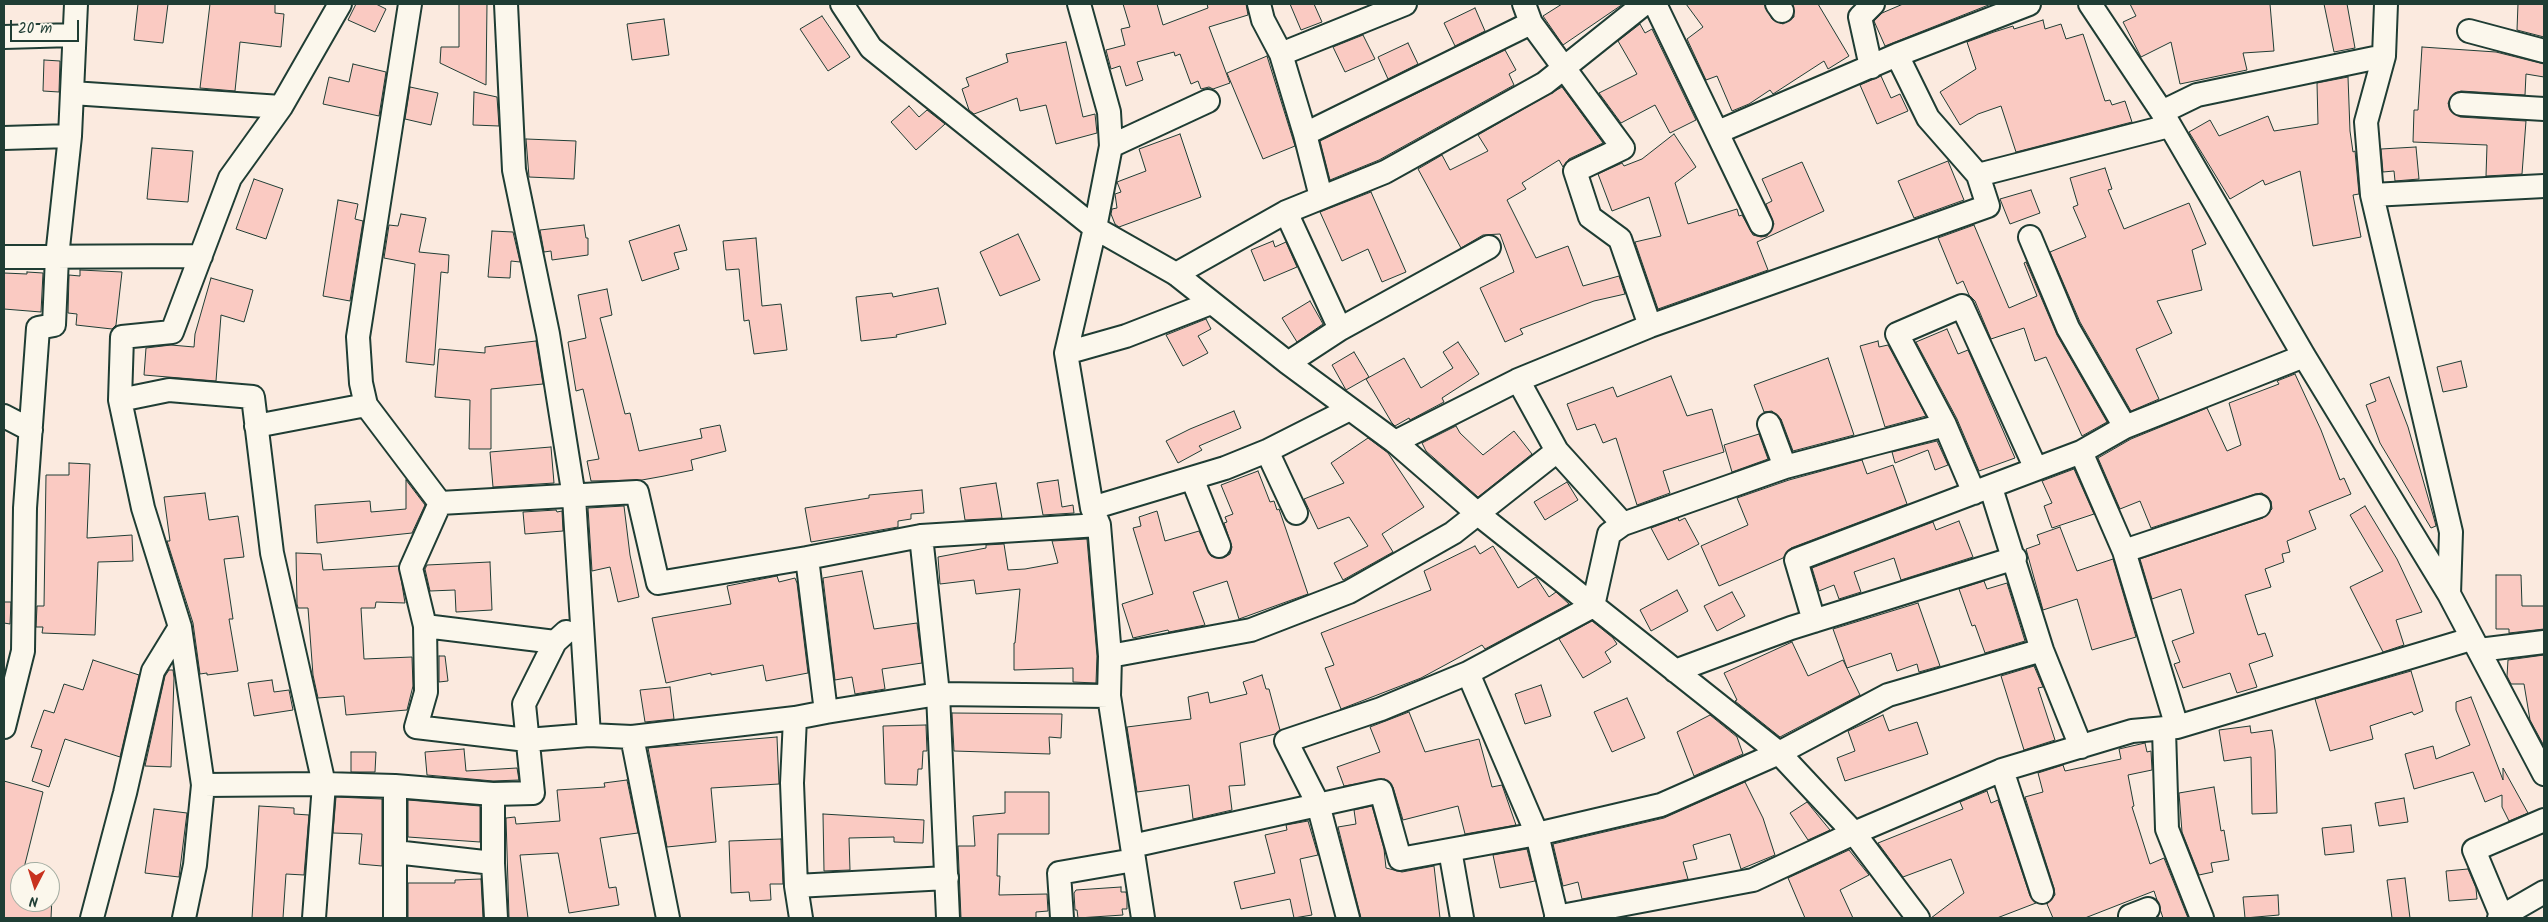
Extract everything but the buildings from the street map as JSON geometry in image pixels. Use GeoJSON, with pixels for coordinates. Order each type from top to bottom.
{"type":"FeatureCollection","features":[{"type":"Feature","properties":{"kind":"street"},"geometry":{"type":"LineString","coordinates":[[4,727],[23,651],[24,508],[38,328],[54,325],[56,257],[70,136],[76,4]]}},
{"type":"Feature","properties":{"kind":"street"},"geometry":{"type":"LineString","coordinates":[[184,918],[194,865],[203,785],[180,627],[143,508],[120,400],[122,337],[172,332],[230,178],[281,108],[340,4]]}},
{"type":"Feature","properties":{"kind":"street"},"geometry":{"type":"LineString","coordinates":[[410,4],[358,337],[361,383],[366,405],[440,503]]}},
{"type":"Feature","properties":{"kind":"street"},"geometry":{"type":"LineString","coordinates":[[506,4],[514,170],[548,334],[574,497],[580,620],[589,734]]}},
{"type":"Feature","properties":{"kind":"street"},"geometry":{"type":"LineString","coordinates":[[842,4],[871,48],[1095,228],[1176,274],[1288,363],[1395,442],[1478,514],[1779,753],[1854,833],[1918,918]]}},
{"type":"Feature","properties":{"kind":"street"},"geometry":{"type":"LineString","coordinates":[[1079,4],[1109,112],[1111,146],[1095,228],[1066,353],[1096,516],[1110,656],[1109,696],[1143,918]]}},
{"type":"Feature","properties":{"kind":"street"},"geometry":{"type":"LineString","coordinates":[[1259,4],[1263,20],[1281,54],[1306,134],[1321,197]]}},
{"type":"Feature","properties":{"kind":"street"},"geometry":{"type":"LineString","coordinates":[[1281,54],[1405,4]]}},
{"type":"Feature","properties":{"kind":"street"},"geometry":{"type":"LineString","coordinates":[[1176,274],[1286,212],[1385,172],[1545,83],[1644,4]]}},
{"type":"Feature","properties":{"kind":"street"},"geometry":{"type":"LineString","coordinates":[[1655,4],[1761,224]]}},
{"type":"Feature","properties":{"kind":"street"},"geometry":{"type":"LineString","coordinates":[[1871,68],[1860,17],[1873,4]]}},
{"type":"Feature","properties":{"kind":"street"},"geometry":{"type":"LineString","coordinates":[[1718,132],[1871,68],[1897,55],[2029,4]]}},
{"type":"Feature","properties":{"kind":"street"},"geometry":{"type":"LineString","coordinates":[[2090,4],[2165,119],[2304,356],[2449,594],[2544,774]]}},
{"type":"Feature","properties":{"kind":"street"},"geometry":{"type":"LineString","coordinates":[[2386,4],[2384,56],[2366,122],[2372,195],[2451,532],[2449,594]]}},
{"type":"Feature","properties":{"kind":"street"},"geometry":{"type":"LineString","coordinates":[[1306,134],[1527,13],[1623,148],[1575,171],[1590,217],[1620,239],[1650,326]]}},
{"type":"Feature","properties":{"kind":"street"},"geometry":{"type":"LineString","coordinates":[[2469,31],[2544,51]]}},
{"type":"Feature","properties":{"kind":"street"},"geometry":{"type":"LineString","coordinates":[[4,37],[74,35]]}},
{"type":"Feature","properties":{"kind":"street"},"geometry":{"type":"LineString","coordinates":[[1395,442],[1518,380],[1650,326],[1988,206],[1978,175],[1928,118],[1897,55]]}},
{"type":"Feature","properties":{"kind":"street"},"geometry":{"type":"LineString","coordinates":[[1978,175],[2165,119],[2197,95],[2384,56]]}},
{"type":"Feature","properties":{"kind":"street"},"geometry":{"type":"LineString","coordinates":[[72,92],[281,108]]}},
{"type":"Feature","properties":{"kind":"street"},"geometry":{"type":"LineString","coordinates":[[1111,146],[1208,101]]}},
{"type":"Feature","properties":{"kind":"street"},"geometry":{"type":"LineString","coordinates":[[2461,104],[2544,109]]}},
{"type":"Feature","properties":{"kind":"street"},"geometry":{"type":"LineString","coordinates":[[4,138],[70,136]]}},
{"type":"Feature","properties":{"kind":"street"},"geometry":{"type":"LineString","coordinates":[[2372,195],[2544,186]]}},
{"type":"Feature","properties":{"kind":"street"},"geometry":{"type":"LineString","coordinates":[[1286,212],[1340,329]]}},
{"type":"Feature","properties":{"kind":"street"},"geometry":{"type":"LineString","coordinates":[[2030,237],[2068,328],[2125,427]]}},
{"type":"Feature","properties":{"kind":"street"},"geometry":{"type":"LineString","coordinates":[[1288,363],[1340,329],[1489,246]]}},
{"type":"Feature","properties":{"kind":"street"},"geometry":{"type":"LineString","coordinates":[[4,257],[201,256]]}},
{"type":"Feature","properties":{"kind":"street"},"geometry":{"type":"LineString","coordinates":[[1066,353],[1126,336],[1211,303]]}},
{"type":"Feature","properties":{"kind":"street"},"geometry":{"type":"LineString","coordinates":[[2036,469],[1962,306],[1897,334],[1982,490],[2015,558],[2042,650],[2081,747]]}},
{"type":"Feature","properties":{"kind":"street"},"geometry":{"type":"LineString","coordinates":[[1814,621],[1796,560],[2081,452],[2125,427],[2304,356]]}},
{"type":"Feature","properties":{"kind":"street"},"geometry":{"type":"LineString","coordinates":[[1518,380],[1557,451],[1623,524]]}},
{"type":"Feature","properties":{"kind":"street"},"geometry":{"type":"LineString","coordinates":[[120,400],[169,390],[253,397],[272,554],[324,784],[314,918]]}},
{"type":"Feature","properties":{"kind":"street"},"geometry":{"type":"LineString","coordinates":[[256,426],[366,405]]}},
{"type":"Feature","properties":{"kind":"street"},"geometry":{"type":"LineString","coordinates":[[440,503],[637,492],[658,583],[807,558],[921,536],[1096,516],[1267,451],[1350,409]]}},
{"type":"Feature","properties":{"kind":"street"},"geometry":{"type":"LineString","coordinates":[[4,416],[31,430]]}},
{"type":"Feature","properties":{"kind":"street"},"geometry":{"type":"LineString","coordinates":[[1769,424],[1785,467]]}},
{"type":"Feature","properties":{"kind":"street"},"geometry":{"type":"LineString","coordinates":[[1348,918],[1318,804],[1286,741],[1381,709],[1468,673],[1593,606],[1609,534],[1623,524],[1785,467],[1945,425]]}},
{"type":"Feature","properties":{"kind":"street"},"geometry":{"type":"LineString","coordinates":[[1267,451],[1296,513]]}},
{"type":"Feature","properties":{"kind":"street"},"geometry":{"type":"LineString","coordinates":[[1110,656],[1251,630],[1349,592],[1453,533],[1557,451]]}},
{"type":"Feature","properties":{"kind":"street"},"geometry":{"type":"LineString","coordinates":[[2081,452],[2124,551],[2171,729],[2167,829],[2202,918]]}},
{"type":"Feature","properties":{"kind":"street"},"geometry":{"type":"LineString","coordinates":[[1192,478],[1219,546]]}},
{"type":"Feature","properties":{"kind":"street"},"geometry":{"type":"LineString","coordinates":[[440,503],[411,568],[425,626],[426,692],[416,727],[527,740],[589,734],[632,738],[795,718],[938,694],[1109,696]]}},
{"type":"Feature","properties":{"kind":"street"},"geometry":{"type":"LineString","coordinates":[[2124,551],[2258,506]]}},
{"type":"Feature","properties":{"kind":"street"},"geometry":{"type":"LineString","coordinates":[[921,536],[938,694],[948,918]]}},
{"type":"Feature","properties":{"kind":"street"},"geometry":{"type":"LineString","coordinates":[[807,558],[826,712]]}},
{"type":"Feature","properties":{"kind":"street"},"geometry":{"type":"LineString","coordinates":[[1675,671],[1814,621],[2015,558]]}},
{"type":"Feature","properties":{"kind":"street"},"geometry":{"type":"LineString","coordinates":[[203,785],[324,784],[395,786],[493,794],[533,793],[524,704],[556,642],[580,620]]}},
{"type":"Feature","properties":{"kind":"street"},"geometry":{"type":"LineString","coordinates":[[425,626],[556,642]]}},
{"type":"Feature","properties":{"kind":"street"},"geometry":{"type":"LineString","coordinates":[[92,918],[125,793],[153,670],[180,627]]}},
{"type":"Feature","properties":{"kind":"street"},"geometry":{"type":"LineString","coordinates":[[1468,673],[1537,834],[1556,918],[1753,880],[1854,833],[2002,770],[2132,731],[2171,729],[2475,644],[2544,642]]}},
{"type":"Feature","properties":{"kind":"street"},"geometry":{"type":"LineString","coordinates":[[1062,918],[1058,873],[1318,804],[1381,791],[1400,858],[1537,834],[1661,805],[1779,753],[1888,694],[2042,650]]}},
{"type":"Feature","properties":{"kind":"street"},"geometry":{"type":"LineString","coordinates":[[795,718],[792,783],[796,886],[801,918]]}},
{"type":"Feature","properties":{"kind":"street"},"geometry":{"type":"LineString","coordinates":[[632,738],[668,918]]}},
{"type":"Feature","properties":{"kind":"street"},"geometry":{"type":"LineString","coordinates":[[2002,770],[2042,892]]}},
{"type":"Feature","properties":{"kind":"street"},"geometry":{"type":"LineString","coordinates":[[395,786],[395,918]]}},
{"type":"Feature","properties":{"kind":"street"},"geometry":{"type":"LineString","coordinates":[[493,794],[493,863],[496,918]]}},
{"type":"Feature","properties":{"kind":"street"},"geometry":{"type":"LineString","coordinates":[[2544,820],[2474,850],[2501,917],[2544,892]]}},
{"type":"Feature","properties":{"kind":"street"},"geometry":{"type":"LineString","coordinates":[[1450,850],[1462,918]]}},
{"type":"Feature","properties":{"kind":"street"},"geometry":{"type":"LineString","coordinates":[[395,852],[493,863]]}},
{"type":"Feature","properties":{"kind":"street"},"geometry":{"type":"LineString","coordinates":[[796,886],[947,878]]}}]}
